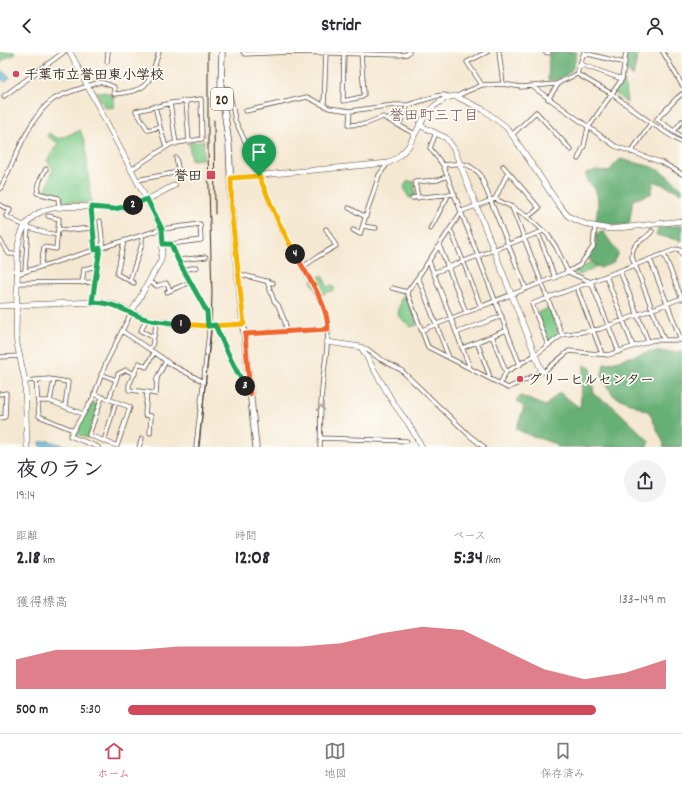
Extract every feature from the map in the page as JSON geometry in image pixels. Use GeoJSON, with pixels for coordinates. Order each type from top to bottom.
{"type":"FeatureCollection","features":[{"type":"Feature","properties":{"kind":"main road","name":"20"},"geometry":{"type":"LineString","coordinates":[[222,52],[221,88],[229,145],[232,217],[256,447]]}},
{"type":"Feature","properties":{"kind":"street"},"geometry":{"type":"LineString","coordinates":[[4,96],[64,52]]}},
{"type":"Feature","properties":{"kind":"street"},"geometry":{"type":"LineString","coordinates":[[70,52],[162,229],[163,244],[161,260],[131,313],[101,374],[94,394],[70,436],[98,447]]}},
{"type":"Feature","properties":{"kind":"street"},"geometry":{"type":"LineString","coordinates":[[107,62],[108,52]]}},
{"type":"Feature","properties":{"kind":"street"},"geometry":{"type":"LineString","coordinates":[[0,189],[31,125],[52,100],[69,91],[88,86],[95,82],[102,82],[114,87],[114,94],[124,93],[145,86],[150,78],[160,52]]}},
{"type":"Feature","properties":{"kind":"street"},"geometry":{"type":"LineString","coordinates":[[244,52],[392,53],[403,55],[409,52]]}},
{"type":"Feature","properties":{"kind":"street"},"geometry":{"type":"LineString","coordinates":[[482,85],[467,62],[487,52]]}},
{"type":"Feature","properties":{"kind":"street"},"geometry":{"type":"LineString","coordinates":[[499,52],[503,84]]}},
{"type":"Feature","properties":{"kind":"street"},"geometry":{"type":"LineString","coordinates":[[578,159],[584,146],[588,128],[622,79],[626,52]]}},
{"type":"Feature","properties":{"kind":"street"},"geometry":{"type":"LineString","coordinates":[[662,52],[682,85]]}},
{"type":"Feature","properties":{"kind":"street"},"geometry":{"type":"LineString","coordinates":[[324,105],[326,53]]}},
{"type":"Feature","properties":{"kind":"street"},"geometry":{"type":"LineString","coordinates":[[344,53],[343,101],[362,97],[364,94],[362,53]]}},
{"type":"Feature","properties":{"kind":"street"},"geometry":{"type":"LineString","coordinates":[[457,97],[482,85],[503,84],[521,88],[559,82],[576,74],[584,53],[624,63]]}},
{"type":"Feature","properties":{"kind":"street"},"geometry":{"type":"LineString","coordinates":[[580,64],[622,79]]}},
{"type":"Feature","properties":{"kind":"street"},"geometry":{"type":"LineString","coordinates":[[576,74],[612,94],[651,123],[682,143]]}},
{"type":"Feature","properties":{"kind":"street"},"geometry":{"type":"LineString","coordinates":[[548,99],[559,82]]}},
{"type":"Feature","properties":{"kind":"street"},"geometry":{"type":"LineString","coordinates":[[533,87],[615,146],[663,163],[682,174]]}},
{"type":"Feature","properties":{"kind":"street"},"geometry":{"type":"LineString","coordinates":[[221,88],[229,88],[235,120],[251,154],[278,221],[325,309],[328,320],[328,329],[322,390],[320,447]]}},
{"type":"Feature","properties":{"kind":"street"},"geometry":{"type":"LineString","coordinates":[[246,111],[307,97],[336,110],[350,111],[394,105],[408,105],[444,95],[449,97],[457,97],[490,114],[501,122],[512,135],[562,210],[568,216],[595,227],[617,229],[682,221]]}},
{"type":"Feature","properties":{"kind":"street"},"geometry":{"type":"LineString","coordinates":[[682,102],[680,96],[657,119],[682,137]]}},
{"type":"Feature","properties":{"kind":"street"},"geometry":{"type":"LineString","coordinates":[[231,178],[388,163],[397,158],[405,150],[419,125],[434,106],[449,97]]}},
{"type":"Feature","properties":{"kind":"street"},"geometry":{"type":"LineString","coordinates":[[132,169],[166,147],[202,139],[202,99],[170,103],[136,111],[148,130],[160,127]]}},
{"type":"Feature","properties":{"kind":"street"},"geometry":{"type":"LineString","coordinates":[[186,101],[189,142]]}},
{"type":"Feature","properties":{"kind":"street"},"geometry":{"type":"LineString","coordinates":[[170,103],[176,144]]}},
{"type":"Feature","properties":{"kind":"street"},"geometry":{"type":"LineString","coordinates":[[399,125],[408,105]]}},
{"type":"Feature","properties":{"kind":"street"},"geometry":{"type":"LineString","coordinates":[[155,106],[166,147]]}},
{"type":"Feature","properties":{"kind":"street"},"geometry":{"type":"LineString","coordinates":[[350,111],[349,125],[365,124],[383,117],[415,134]]}},
{"type":"Feature","properties":{"kind":"street"},"geometry":{"type":"LineString","coordinates":[[512,135],[536,112],[571,150]]}},
{"type":"Feature","properties":{"kind":"street"},"geometry":{"type":"LineString","coordinates":[[674,131],[682,120]]}},
{"type":"Feature","properties":{"kind":"street"},"geometry":{"type":"LineString","coordinates":[[631,152],[651,123]]}},
{"type":"Feature","properties":{"kind":"street"},"geometry":{"type":"LineString","coordinates":[[419,125],[449,141],[460,163],[542,372]]}},
{"type":"Feature","properties":{"kind":"street"},"geometry":{"type":"LineString","coordinates":[[436,133],[430,148],[443,165],[448,176],[520,364]]}},
{"type":"Feature","properties":{"kind":"street"},"geometry":{"type":"LineString","coordinates":[[137,180],[179,172],[176,158]]}},
{"type":"Feature","properties":{"kind":"street"},"geometry":{"type":"LineString","coordinates":[[353,230],[360,234],[379,175],[388,163]]}},
{"type":"Feature","properties":{"kind":"street"},"geometry":{"type":"LineString","coordinates":[[443,165],[463,163],[473,167],[480,174],[493,200],[526,289]]}},
{"type":"Feature","properties":{"kind":"street"},"geometry":{"type":"LineString","coordinates":[[503,166],[539,208],[528,217]]}},
{"type":"Feature","properties":{"kind":"street"},"geometry":{"type":"LineString","coordinates":[[46,169],[40,180],[37,193],[58,198],[59,207]]}},
{"type":"Feature","properties":{"kind":"street"},"geometry":{"type":"LineString","coordinates":[[493,200],[508,172]]}},
{"type":"Feature","properties":{"kind":"street"},"geometry":{"type":"LineString","coordinates":[[418,198],[415,182],[438,180],[448,176]]}},
{"type":"Feature","properties":{"kind":"street"},"geometry":{"type":"LineString","coordinates":[[27,447],[25,381],[16,333],[17,254],[19,239],[37,213],[50,208],[123,208],[147,199],[175,185]]}},
{"type":"Feature","properties":{"kind":"street"},"geometry":{"type":"LineString","coordinates":[[412,198],[448,196],[455,194]]}},
{"type":"Feature","properties":{"kind":"street"},"geometry":{"type":"LineString","coordinates":[[430,229],[448,196]]}},
{"type":"Feature","properties":{"kind":"street"},"geometry":{"type":"LineString","coordinates":[[407,292],[462,212],[493,200],[512,207],[528,217],[552,241],[568,272],[591,282],[618,352]]}},
{"type":"Feature","properties":{"kind":"street"},"geometry":{"type":"LineString","coordinates":[[0,204],[10,210],[6,216],[26,227],[43,233],[57,235]]}},
{"type":"Feature","properties":{"kind":"street"},"geometry":{"type":"LineString","coordinates":[[91,207],[93,228],[99,248]]}},
{"type":"Feature","properties":{"kind":"street"},"geometry":{"type":"LineString","coordinates":[[512,207],[562,335]]}},
{"type":"Feature","properties":{"kind":"street"},"geometry":{"type":"LineString","coordinates":[[350,208],[366,217]]}},
{"type":"Feature","properties":{"kind":"street"},"geometry":{"type":"LineString","coordinates":[[41,266],[44,247],[56,249],[59,218],[48,216]]}},
{"type":"Feature","properties":{"kind":"street"},"geometry":{"type":"LineString","coordinates":[[92,302],[99,248],[100,221]]}},
{"type":"Feature","properties":{"kind":"street"},"geometry":{"type":"LineString","coordinates":[[17,274],[162,229],[200,224],[201,240],[163,244]]}},
{"type":"Feature","properties":{"kind":"street"},"geometry":{"type":"LineString","coordinates":[[363,226],[376,228]]}},
{"type":"Feature","properties":{"kind":"street"},"geometry":{"type":"LineString","coordinates":[[25,271],[26,227]]}},
{"type":"Feature","properties":{"kind":"street"},"geometry":{"type":"LineString","coordinates":[[422,330],[555,278],[580,265],[593,246],[595,227]]}},
{"type":"Feature","properties":{"kind":"street"},"geometry":{"type":"LineString","coordinates":[[58,229],[69,230],[93,228]]}},
{"type":"Feature","properties":{"kind":"street"},"geometry":{"type":"LineString","coordinates":[[303,267],[336,246],[326,229]]}},
{"type":"Feature","properties":{"kind":"street"},"geometry":{"type":"LineString","coordinates":[[449,230],[452,233],[481,306]]}},
{"type":"Feature","properties":{"kind":"street"},"geometry":{"type":"LineString","coordinates":[[433,273],[543,231]]}},
{"type":"Feature","properties":{"kind":"street"},"geometry":{"type":"LineString","coordinates":[[652,231],[649,236],[641,239],[636,244],[632,254],[664,340]]}},
{"type":"Feature","properties":{"kind":"street"},"geometry":{"type":"LineString","coordinates":[[538,233],[555,278]]}},
{"type":"Feature","properties":{"kind":"street"},"geometry":{"type":"LineString","coordinates":[[130,280],[142,244],[142,236]]}},
{"type":"Feature","properties":{"kind":"street"},"geometry":{"type":"LineString","coordinates":[[0,240],[9,254],[17,254]]}},
{"type":"Feature","properties":{"kind":"street"},"geometry":{"type":"LineString","coordinates":[[124,241],[117,274],[134,282]]}},
{"type":"Feature","properties":{"kind":"street"},"geometry":{"type":"LineString","coordinates":[[171,244],[178,260],[207,312],[209,333],[196,447]]}},
{"type":"Feature","properties":{"kind":"street"},"geometry":{"type":"LineString","coordinates":[[439,245],[466,312]]}},
{"type":"Feature","properties":{"kind":"street"},"geometry":{"type":"LineString","coordinates":[[548,345],[532,304],[677,249],[681,250],[682,255]]}},
{"type":"Feature","properties":{"kind":"street"},"geometry":{"type":"LineString","coordinates":[[500,384],[506,372],[535,355],[562,335],[608,326],[667,303],[682,299],[664,254]]}},
{"type":"Feature","properties":{"kind":"street"},"geometry":{"type":"LineString","coordinates":[[178,260],[206,257]]}},
{"type":"Feature","properties":{"kind":"street"},"geometry":{"type":"LineString","coordinates":[[407,292],[428,347],[508,388],[542,372],[569,350],[608,355],[648,341],[682,340],[650,259]]}},
{"type":"Feature","properties":{"kind":"street"},"geometry":{"type":"LineString","coordinates":[[428,261],[470,368]]}},
{"type":"Feature","properties":{"kind":"street"},"geometry":{"type":"LineString","coordinates":[[82,283],[84,269],[97,266]]}},
{"type":"Feature","properties":{"kind":"street"},"geometry":{"type":"LineString","coordinates":[[184,270],[198,267]]}},
{"type":"Feature","properties":{"kind":"street"},"geometry":{"type":"LineString","coordinates":[[620,270],[648,341]]}},
{"type":"Feature","properties":{"kind":"street"},"geometry":{"type":"LineString","coordinates":[[239,274],[273,283]]}},
{"type":"Feature","properties":{"kind":"street"},"geometry":{"type":"LineString","coordinates":[[606,276],[633,346]]}},
{"type":"Feature","properties":{"kind":"street"},"geometry":{"type":"LineString","coordinates":[[418,278],[449,358]]}},
{"type":"Feature","properties":{"kind":"street"},"geometry":{"type":"LineString","coordinates":[[267,281],[274,301],[278,305],[285,322],[286,332]]}},
{"type":"Feature","properties":{"kind":"street"},"geometry":{"type":"LineString","coordinates":[[17,283],[95,282]]}},
{"type":"Feature","properties":{"kind":"street"},"geometry":{"type":"LineString","coordinates":[[149,282],[157,286],[166,283],[168,291],[190,282]]}},
{"type":"Feature","properties":{"kind":"street"},"geometry":{"type":"LineString","coordinates":[[392,288],[407,292]]}},
{"type":"Feature","properties":{"kind":"street"},"geometry":{"type":"LineString","coordinates":[[577,288],[602,354]]}},
{"type":"Feature","properties":{"kind":"street"},"geometry":{"type":"LineString","coordinates":[[0,306],[92,302],[113,304],[146,319],[157,321],[208,326],[244,324]]}},
{"type":"Feature","properties":{"kind":"street"},"geometry":{"type":"LineString","coordinates":[[456,333],[502,316]]}},
{"type":"Feature","properties":{"kind":"street"},"geometry":{"type":"LineString","coordinates":[[146,319],[141,331],[153,337]]}},
{"type":"Feature","properties":{"kind":"street"},"geometry":{"type":"LineString","coordinates":[[149,349],[152,346],[157,321]]}},
{"type":"Feature","properties":{"kind":"street"},"geometry":{"type":"LineString","coordinates":[[215,325],[233,364],[250,394]]}},
{"type":"Feature","properties":{"kind":"street"},"geometry":{"type":"LineString","coordinates":[[245,334],[328,329]]}},
{"type":"Feature","properties":{"kind":"street"},"geometry":{"type":"LineString","coordinates":[[462,348],[507,330]]}},
{"type":"Feature","properties":{"kind":"street"},"geometry":{"type":"LineString","coordinates":[[122,331],[166,361],[204,382]]}},
{"type":"Feature","properties":{"kind":"street"},"geometry":{"type":"LineString","coordinates":[[492,336],[506,372]]}},
{"type":"Feature","properties":{"kind":"street"},"geometry":{"type":"LineString","coordinates":[[327,342],[362,347],[401,370],[470,436],[484,447]]}},
{"type":"Feature","properties":{"kind":"street"},"geometry":{"type":"LineString","coordinates":[[477,342],[489,374],[489,378]]}},
{"type":"Feature","properties":{"kind":"street"},"geometry":{"type":"LineString","coordinates":[[362,347],[394,404],[408,423],[422,447]]}},
{"type":"Feature","properties":{"kind":"street"},"geometry":{"type":"LineString","coordinates":[[154,353],[146,367],[139,363],[129,385],[129,390],[156,394],[157,378],[166,361]]}},
{"type":"Feature","properties":{"kind":"street"},"geometry":{"type":"LineString","coordinates":[[0,357],[20,356]]}},
{"type":"Feature","properties":{"kind":"street"},"geometry":{"type":"LineString","coordinates":[[110,399],[118,374],[126,370],[135,374]]}},
{"type":"Feature","properties":{"kind":"street"},"geometry":{"type":"LineString","coordinates":[[101,374],[116,380]]}},
{"type":"Feature","properties":{"kind":"street"},"geometry":{"type":"LineString","coordinates":[[36,380],[39,416],[74,430]]}},
{"type":"Feature","properties":{"kind":"street"},"geometry":{"type":"LineString","coordinates":[[25,381],[54,380],[68,382],[65,407]]}},
{"type":"Feature","properties":{"kind":"street"},"geometry":{"type":"LineString","coordinates":[[50,401],[54,380]]}},
{"type":"Feature","properties":{"kind":"street"},"geometry":{"type":"LineString","coordinates":[[147,392],[145,415],[151,416],[150,433]]}},
{"type":"Feature","properties":{"kind":"street"},"geometry":{"type":"LineString","coordinates":[[0,394],[6,394],[5,417],[0,418]]}},
{"type":"Feature","properties":{"kind":"street"},"geometry":{"type":"LineString","coordinates":[[94,394],[130,407],[117,446],[89,435],[102,397]]}},
{"type":"Feature","properties":{"kind":"street"},"geometry":{"type":"LineString","coordinates":[[38,401],[50,401],[83,414]]}},
{"type":"Feature","properties":{"kind":"street"},"geometry":{"type":"LineString","coordinates":[[104,441],[116,402]]}},
{"type":"Feature","properties":{"kind":"street"},"geometry":{"type":"LineString","coordinates":[[0,410],[5,409]]}},
{"type":"Feature","properties":{"kind":"street"},"geometry":{"type":"LineString","coordinates":[[139,447],[142,438]]}},
{"type":"Feature","properties":{"kind":"street"},"geometry":{"type":"LineString","coordinates":[[321,438],[407,441]]}},
{"type":"Feature","properties":{"kind":"green space"},"geometry":{"type":"Polygon","coordinates":[[[0,52],[14,52],[15,54],[4,59],[0,65],[0,52]]]}},
{"type":"Feature","properties":{"kind":"green space"},"geometry":{"type":"Polygon","coordinates":[[[549,52],[577,52],[574,65],[566,76],[548,81],[549,52]]]}},
{"type":"Feature","properties":{"kind":"green space"},"geometry":{"type":"Polygon","coordinates":[[[627,52],[638,52],[633,77],[625,69],[627,52]]]}},
{"type":"Feature","properties":{"kind":"green space"},"geometry":{"type":"Polygon","coordinates":[[[624,80],[627,103],[614,93],[624,80]]]}},
{"type":"Feature","properties":{"kind":"green space"},"geometry":{"type":"Polygon","coordinates":[[[96,92],[105,92],[113,96],[114,107],[105,108],[96,92]]]}},
{"type":"Feature","properties":{"kind":"green space"},"geometry":{"type":"Polygon","coordinates":[[[80,130],[85,143],[91,203],[62,202],[62,197],[45,193],[53,169],[47,161],[58,143],[47,136],[49,133],[59,139],[80,130]]]}},
{"type":"Feature","properties":{"kind":"green space"},"geometry":{"type":"Polygon","coordinates":[[[204,141],[203,159],[191,160],[189,143],[204,141]]]}},
{"type":"Feature","properties":{"kind":"green space"},"geometry":{"type":"Polygon","coordinates":[[[620,159],[653,167],[665,174],[682,188],[682,193],[654,181],[651,194],[633,200],[629,225],[595,225],[598,207],[597,195],[592,186],[587,182],[586,173],[597,170],[608,172],[620,159]]]}},
{"type":"Feature","properties":{"kind":"green space"},"geometry":{"type":"Polygon","coordinates":[[[409,181],[414,182],[415,197],[409,198],[404,187],[409,181]]]}},
{"type":"Feature","properties":{"kind":"green space"},"geometry":{"type":"Polygon","coordinates":[[[682,225],[682,241],[656,235],[658,228],[682,225]]]}},
{"type":"Feature","properties":{"kind":"green space"},"geometry":{"type":"Polygon","coordinates":[[[603,231],[618,253],[613,263],[600,268],[588,259],[596,244],[596,234],[603,231]]]}},
{"type":"Feature","properties":{"kind":"green space"},"geometry":{"type":"Polygon","coordinates":[[[591,262],[597,266],[580,275],[575,273],[575,271],[591,262]]]}},
{"type":"Feature","properties":{"kind":"green space"},"geometry":{"type":"Polygon","coordinates":[[[322,275],[328,287],[332,285],[335,290],[320,295],[311,281],[322,275]]]}},
{"type":"Feature","properties":{"kind":"green space"},"geometry":{"type":"Polygon","coordinates":[[[405,294],[417,325],[410,327],[398,315],[400,301],[405,294]]]}},
{"type":"Feature","properties":{"kind":"green space"},"geometry":{"type":"Polygon","coordinates":[[[549,308],[559,334],[549,342],[537,313],[549,308]]]}},
{"type":"Feature","properties":{"kind":"green space"},"geometry":{"type":"Polygon","coordinates":[[[648,352],[682,352],[682,447],[663,447],[664,444],[649,412],[614,396],[601,378],[604,364],[648,352]]]}},
{"type":"Feature","properties":{"kind":"green space"},"geometry":{"type":"Polygon","coordinates":[[[584,365],[591,368],[594,395],[613,406],[649,441],[647,447],[556,447],[556,444],[516,429],[524,408],[516,400],[521,396],[545,406],[559,392],[580,408],[584,365]]]}},
{"type":"Feature","properties":{"kind":"green space"},"geometry":{"type":"Polygon","coordinates":[[[93,403],[98,405],[87,438],[74,433],[93,403]]]}},
{"type":"Feature","properties":{"kind":"water"},"geometry":{"type":"Polygon","coordinates":[[[0,70],[10,77],[6,82],[0,78],[0,70]]]}},
{"type":"Feature","properties":{"kind":"water"},"geometry":{"type":"Polygon","coordinates":[[[48,441],[70,447],[41,447],[40,442],[48,441]]]}},
{"type":"Feature","properties":{"kind":"railway"},"geometry":{"type":"LineString","coordinates":[[199,447],[211,326],[212,294],[208,152],[208,52]]}},
{"type":"Feature","properties":{"kind":"railway"},"geometry":{"type":"LineString","coordinates":[[214,120],[215,214]]}},
{"type":"Feature","properties":{"kind":"place","name":"千葉市立誉田東小学校"},"geometry":{"type":"Point","coordinates":[16,74]}},
{"type":"Feature","properties":{"kind":"place","name":"誉田"},"geometry":{"type":"Point","coordinates":[211,175]}},
{"type":"Feature","properties":{"kind":"place","name":"グリーヒルセンター"},"geometry":{"type":"Point","coordinates":[520,379]}},
{"type":"Feature","properties":{"kind":"district","name":"誉田町三丁目"},"geometry":{"type":"Point","coordinates":[434,115]}},
{"type":"Feature","properties":{"kind":"route"},"geometry":{"type":"LineString","coordinates":[[259,176],[231,178],[232,217],[244,324],[215,325],[214,326],[208,326],[197,326],[151,320],[113,304],[92,302],[100,248],[95,250],[91,207],[107,209],[123,208],[147,199],[162,229],[163,244],[171,244],[178,260],[207,312],[208,326],[215,325],[233,364],[250,394],[245,334],[328,329],[328,320],[325,309],[278,221],[259,176]]}}]}
